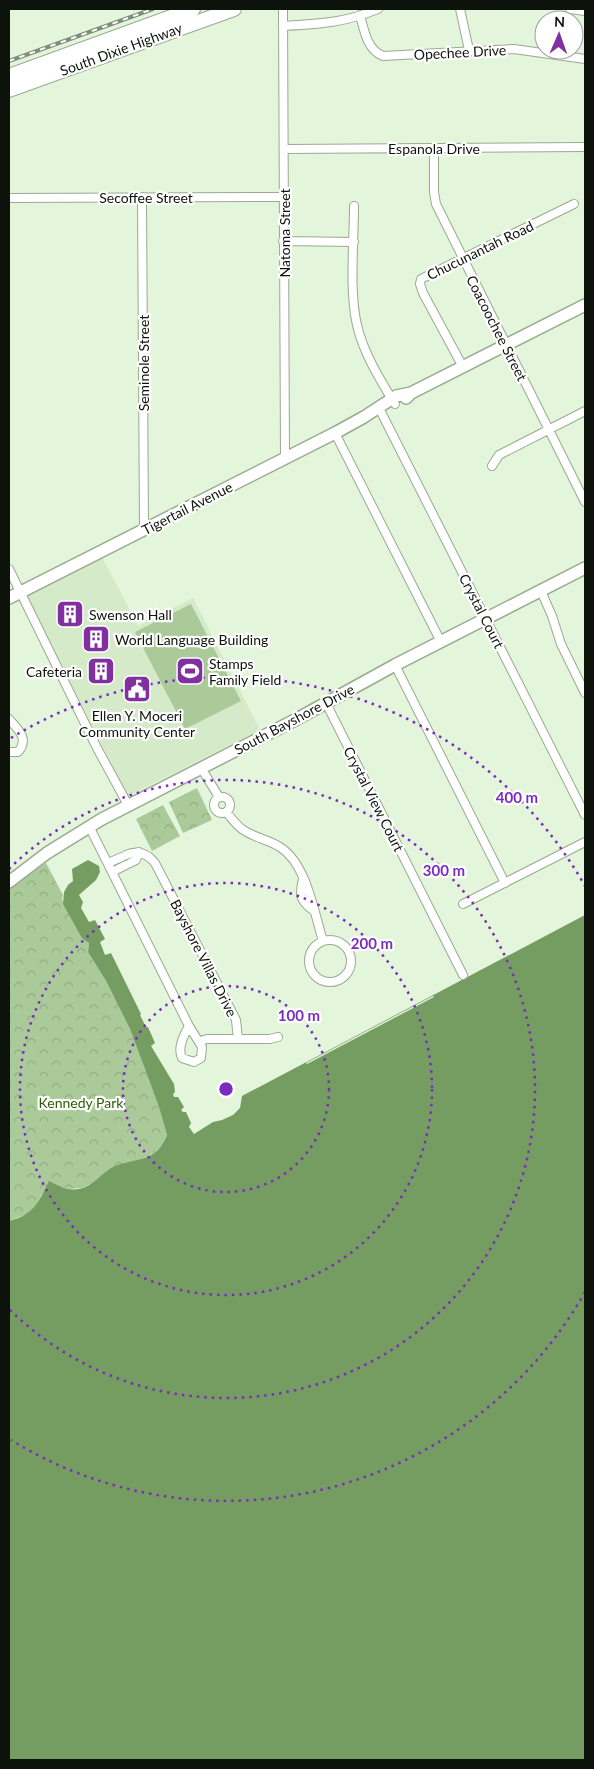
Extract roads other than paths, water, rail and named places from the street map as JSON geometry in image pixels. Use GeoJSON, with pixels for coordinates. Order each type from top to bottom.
{"type":"FeatureCollection","features":[{"type":"Feature","properties":{"kind":"highway","name":"South Dixie Highway"},"geometry":{"type":"LineString","coordinates":[[9,76],[193,9]]}},
{"type":"Feature","properties":{"kind":"highway","name":"South Dixie Highway"},"geometry":{"type":"LineString","coordinates":[[9,90],[234,9]]}},
{"type":"Feature","properties":{"kind":"main road","name":"Tigertail Avenue"},"geometry":{"type":"LineString","coordinates":[[9,598],[380,410],[400,394],[411,393],[585,306]]}},
{"type":"Feature","properties":{"kind":"main road","name":"South Bayshore Drive"},"geometry":{"type":"LineString","coordinates":[[9,882],[89,826],[326,703],[395,665],[585,568]]}},
{"type":"Feature","properties":{"kind":"street","name":"Natoma Street"},"geometry":{"type":"LineString","coordinates":[[283,9],[285,458]]}},
{"type":"Feature","properties":{"kind":"street"},"geometry":{"type":"LineString","coordinates":[[284,26],[329,24],[378,9]]}},
{"type":"Feature","properties":{"kind":"street"},"geometry":{"type":"LineString","coordinates":[[460,9],[469,50]]}},
{"type":"Feature","properties":{"kind":"street"},"geometry":{"type":"LineString","coordinates":[[570,9],[585,11]]}},
{"type":"Feature","properties":{"kind":"street","name":"Opechee Drive"},"geometry":{"type":"LineString","coordinates":[[360,15],[372,47],[376,53],[382,56],[469,50],[520,49],[585,59]]}},
{"type":"Feature","properties":{"kind":"street","name":"Espanola Drive"},"geometry":{"type":"LineString","coordinates":[[284,149],[585,147]]}},
{"type":"Feature","properties":{"kind":"street","name":"Coacoochee Street"},"geometry":{"type":"LineString","coordinates":[[434,148],[435,201],[462,259],[585,502]]}},
{"type":"Feature","properties":{"kind":"street","name":"Seminole Street"},"geometry":{"type":"LineString","coordinates":[[142,197],[144,530]]}},
{"type":"Feature","properties":{"kind":"street","name":"Secoffee Street"},"geometry":{"type":"LineString","coordinates":[[9,198],[283,197]]}},
{"type":"Feature","properties":{"kind":"street","name":"Chucunantah Road"},"geometry":{"type":"LineString","coordinates":[[463,367],[423,293],[420,284],[421,279],[574,204]]}},
{"type":"Feature","properties":{"kind":"street"},"geometry":{"type":"LineString","coordinates":[[354,206],[354,298],[357,325],[366,349],[393,401]]}},
{"type":"Feature","properties":{"kind":"street"},"geometry":{"type":"LineString","coordinates":[[284,242],[354,242]]}},
{"type":"Feature","properties":{"kind":"street","name":"Crystal Court"},"geometry":{"type":"LineString","coordinates":[[380,410],[585,815]]}},
{"type":"Feature","properties":{"kind":"street"},"geometry":{"type":"LineString","coordinates":[[492,466],[499,454],[585,411]]}},
{"type":"Feature","properties":{"kind":"street"},"geometry":{"type":"LineString","coordinates":[[335,433],[441,642]]}},
{"type":"Feature","properties":{"kind":"street"},"geometry":{"type":"LineString","coordinates":[[9,569],[19,593],[97,748],[128,805]]}},
{"type":"Feature","properties":{"kind":"street"},"geometry":{"type":"LineString","coordinates":[[541,591],[551,613],[561,644],[585,693]]}},
{"type":"Feature","properties":{"kind":"street"},"geometry":{"type":"LineString","coordinates":[[395,665],[505,883]]}},
{"type":"Feature","properties":{"kind":"street","name":"Crystal View Court"},"geometry":{"type":"LineString","coordinates":[[326,703],[463,975]]}},
{"type":"Feature","properties":{"kind":"street"},"geometry":{"type":"LineString","coordinates":[[9,719],[20,729],[23,738],[20,750],[15,753],[9,752]]}},
{"type":"Feature","properties":{"kind":"street"},"geometry":{"type":"LineString","coordinates":[[201,768],[219,797],[214,802],[215,809],[222,813],[226,812],[243,830],[284,850],[295,864],[307,884],[323,941]]}},
{"type":"Feature","properties":{"kind":"street"},"geometry":{"type":"LineString","coordinates":[[89,826],[190,1026],[200,1041],[203,1050],[201,1058],[194,1062],[182,1058],[180,1055],[180,1048],[190,1026]]}},
{"type":"Feature","properties":{"kind":"street"},"geometry":{"type":"LineString","coordinates":[[463,904],[585,842]]}},
{"type":"Feature","properties":{"kind":"street"},"geometry":{"type":"LineString","coordinates":[[108,863],[132,852],[139,852],[136,860],[112,872]]}},
{"type":"Feature","properties":{"kind":"street","name":"Bayshore Villas Drive"},"geometry":{"type":"LineString","coordinates":[[139,852],[154,860],[170,888],[237,1024],[238,1039],[207,1039],[200,1041]]}},
{"type":"Feature","properties":{"kind":"street"},"geometry":{"type":"LineString","coordinates":[[332,940],[340,942],[350,955],[351,964],[348,972],[342,978],[335,981],[327,982],[320,979],[310,967],[309,959],[311,952],[316,945],[323,941],[332,940]]}},
{"type":"Feature","properties":{"kind":"street"},"geometry":{"type":"LineString","coordinates":[[238,1039],[270,1039],[278,1037]]}},
{"type":"Feature","properties":{"kind":"railway"},"geometry":{"type":"LineString","coordinates":[[9,61],[153,9]]}},
{"type":"Feature","properties":{"kind":"place","name":"Swenson Hall"},"geometry":{"type":"Point","coordinates":[70,614]}},
{"type":"Feature","properties":{"kind":"place","name":"World Language Building"},"geometry":{"type":"Point","coordinates":[96,639]}},
{"type":"Feature","properties":{"kind":"place","name":"Cafeteria"},"geometry":{"type":"Point","coordinates":[101,671]}},
{"type":"Feature","properties":{"kind":"place","name":"Stamps Family Field"},"geometry":{"type":"Point","coordinates":[190,671]}},
{"type":"Feature","properties":{"kind":"place","name":"Ellen Y. Moceri Community Center"},"geometry":{"type":"Point","coordinates":[137,689]}},
{"type":"Feature","properties":{"kind":"park label","name":"Kennedy Park"},"geometry":{"type":"Point","coordinates":[81,1102]}}]}
